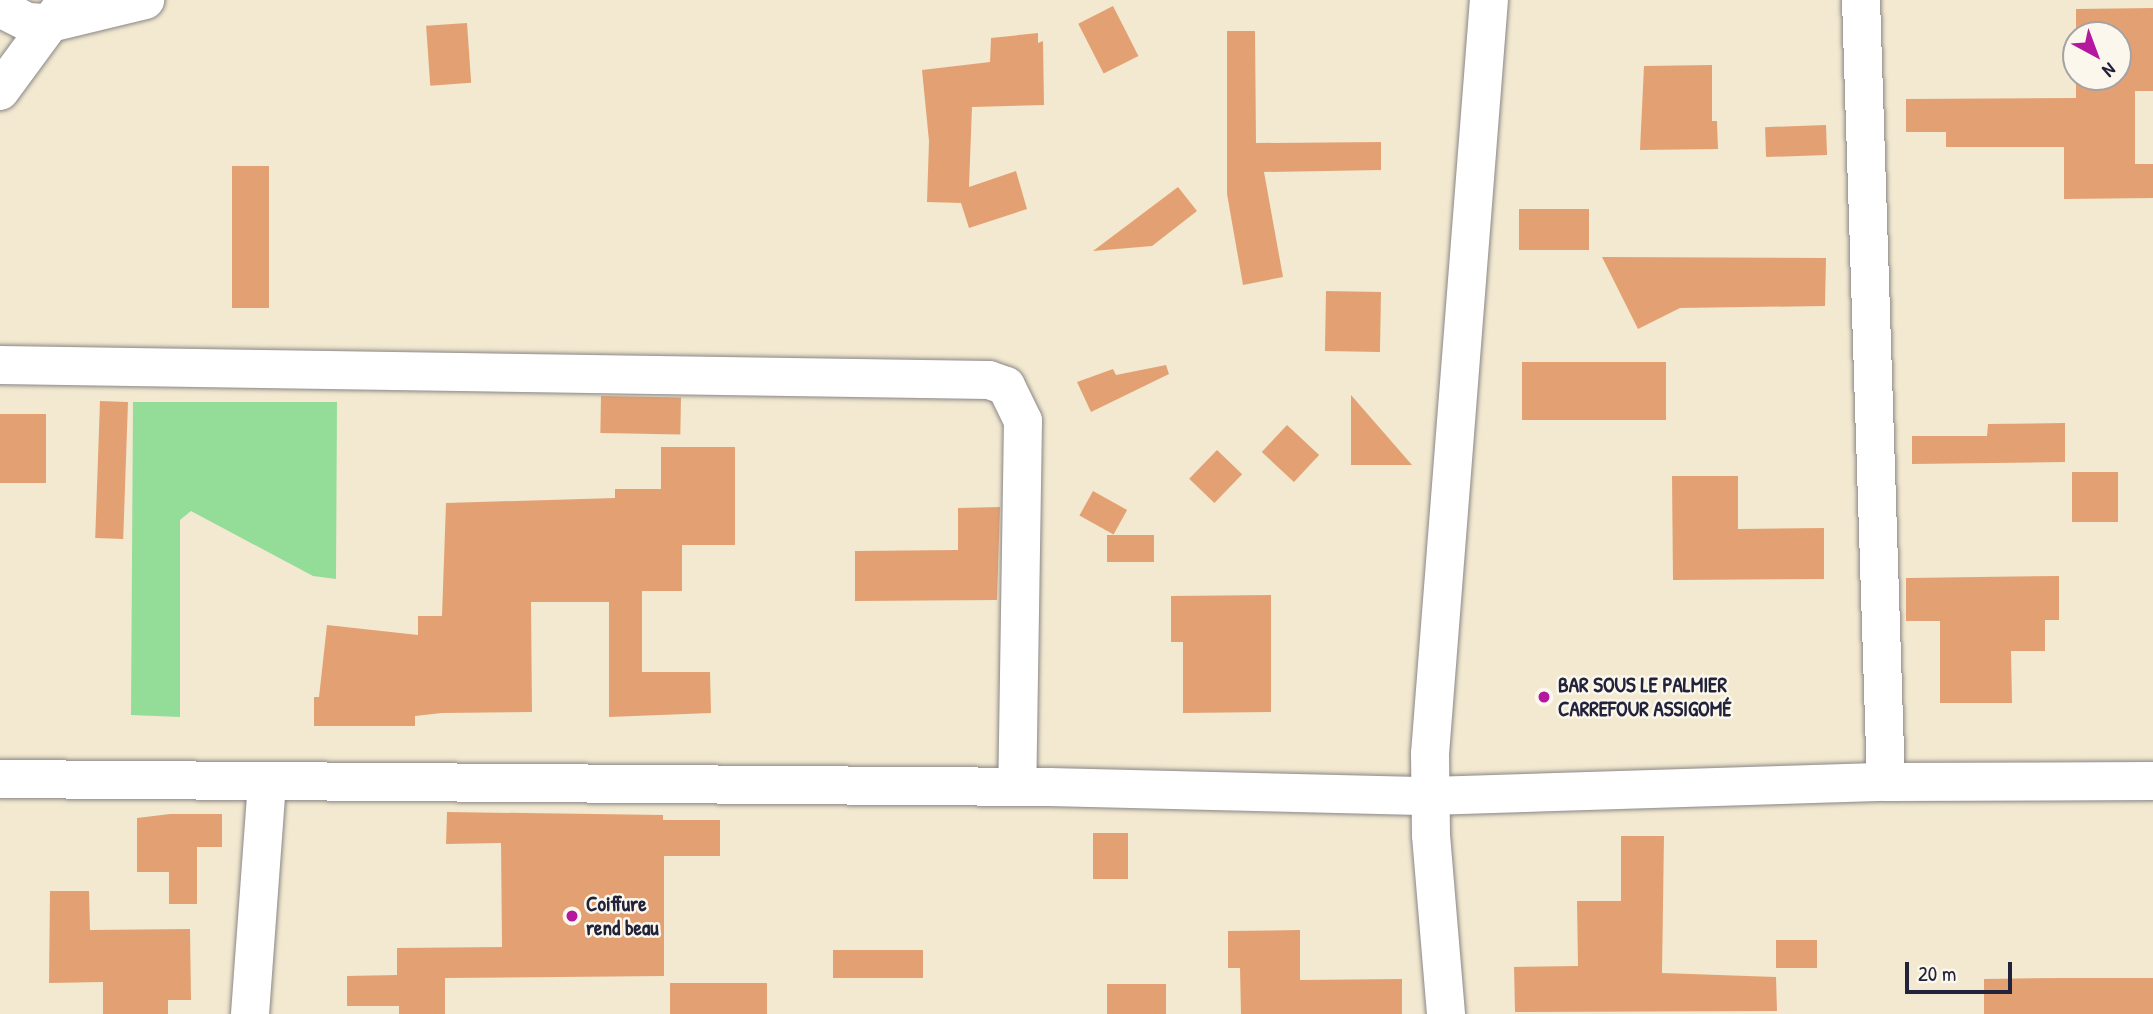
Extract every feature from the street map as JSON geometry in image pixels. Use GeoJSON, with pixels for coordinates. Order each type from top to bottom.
{"type":"FeatureCollection","features":[{"type":"Feature","properties":{"kind":"street"},"geometry":{"type":"LineString","coordinates":[[0,8],[28,22],[58,11],[145,0]]}},
{"type":"Feature","properties":{"kind":"street"},"geometry":{"type":"LineString","coordinates":[[1446,1014],[1430,796],[1489,0]]}},
{"type":"Feature","properties":{"kind":"street"},"geometry":{"type":"LineString","coordinates":[[1861,0],[1886,782]]}},
{"type":"Feature","properties":{"kind":"street"},"geometry":{"type":"LineString","coordinates":[[0,91],[58,11]]}},
{"type":"Feature","properties":{"kind":"street"},"geometry":{"type":"LineString","coordinates":[[0,365],[989,380],[1006,386],[1023,421],[1017,787]]}},
{"type":"Feature","properties":{"kind":"street"},"geometry":{"type":"LineString","coordinates":[[0,779],[267,784],[1017,787],[1430,796],[1886,782],[2153,781]]}},
{"type":"Feature","properties":{"kind":"street"},"geometry":{"type":"LineString","coordinates":[[250,1014],[267,784]]}},
{"type":"Feature","properties":{"kind":"green space"},"geometry":{"type":"Polygon","coordinates":[[[133,402],[337,402],[336,579],[313,576],[191,511],[180,520],[180,717],[131,715],[133,402]]]}},
{"type":"Feature","properties":{"kind":"building"},"geometry":{"type":"Polygon","coordinates":[[[1113,6],[1138,56],[1104,74],[1078,24],[1113,6]]]}},
{"type":"Feature","properties":{"kind":"building"},"geometry":{"type":"Polygon","coordinates":[[[2153,8],[2153,91],[2135,91],[2135,164],[2153,164],[2153,198],[2064,199],[2064,147],[1946,147],[1946,132],[1906,132],[1906,99],[2076,98],[2076,91],[2132,91],[2132,21],[2076,21],[2076,9],[2153,8]]]}},
{"type":"Feature","properties":{"kind":"building"},"geometry":{"type":"Polygon","coordinates":[[[467,23],[471,83],[430,86],[426,26],[467,23]]]}},
{"type":"Feature","properties":{"kind":"building"},"geometry":{"type":"Polygon","coordinates":[[[1227,31],[1255,31],[1256,143],[1381,142],[1381,170],[1264,172],[1283,277],[1243,285],[1227,194],[1227,31]]]}},
{"type":"Feature","properties":{"kind":"building"},"geometry":{"type":"Polygon","coordinates":[[[1038,33],[1038,43],[1043,41],[1044,105],[972,107],[969,187],[1016,171],[1027,209],[969,228],[961,203],[927,202],[929,141],[922,70],[990,62],[991,38],[1038,33]]]}},
{"type":"Feature","properties":{"kind":"building"},"geometry":{"type":"Polygon","coordinates":[[[1712,65],[1712,121],[1717,121],[1718,149],[1640,150],[1644,66],[1712,65]]]}},
{"type":"Feature","properties":{"kind":"building"},"geometry":{"type":"Polygon","coordinates":[[[1826,125],[1827,155],[1766,157],[1765,127],[1826,125]]]}},
{"type":"Feature","properties":{"kind":"building"},"geometry":{"type":"Polygon","coordinates":[[[232,166],[269,166],[269,308],[232,308],[232,166]]]}},
{"type":"Feature","properties":{"kind":"building"},"geometry":{"type":"Polygon","coordinates":[[[1178,187],[1197,211],[1152,246],[1093,251],[1178,187]]]}},
{"type":"Feature","properties":{"kind":"building"},"geometry":{"type":"Polygon","coordinates":[[[1519,209],[1589,209],[1589,250],[1519,250],[1519,209]]]}},
{"type":"Feature","properties":{"kind":"building"},"geometry":{"type":"Polygon","coordinates":[[[1602,257],[1826,258],[1825,306],[1680,308],[1638,329],[1602,257]]]}},
{"type":"Feature","properties":{"kind":"building"},"geometry":{"type":"Polygon","coordinates":[[[1326,291],[1381,292],[1380,352],[1325,351],[1326,291]]]}},
{"type":"Feature","properties":{"kind":"building"},"geometry":{"type":"Polygon","coordinates":[[[1522,362],[1666,362],[1666,420],[1522,420],[1522,362]]]}},
{"type":"Feature","properties":{"kind":"building"},"geometry":{"type":"Polygon","coordinates":[[[1166,365],[1169,374],[1091,412],[1077,382],[1113,369],[1116,375],[1166,365]]]}},
{"type":"Feature","properties":{"kind":"building"},"geometry":{"type":"Polygon","coordinates":[[[1351,395],[1412,465],[1351,465],[1351,395]]]}},
{"type":"Feature","properties":{"kind":"building"},"geometry":{"type":"Polygon","coordinates":[[[601,396],[681,397],[680,434],[600,433],[601,396]]]}},
{"type":"Feature","properties":{"kind":"building"},"geometry":{"type":"Polygon","coordinates":[[[100,401],[128,402],[123,539],[95,538],[100,401]]]}},
{"type":"Feature","properties":{"kind":"building"},"geometry":{"type":"Polygon","coordinates":[[[0,414],[46,414],[46,483],[0,483],[0,414]]]}},
{"type":"Feature","properties":{"kind":"building"},"geometry":{"type":"Polygon","coordinates":[[[2065,423],[2065,462],[1912,464],[1912,436],[1987,436],[1988,424],[2065,423]]]}},
{"type":"Feature","properties":{"kind":"building"},"geometry":{"type":"Polygon","coordinates":[[[1287,425],[1319,455],[1294,482],[1262,452],[1287,425]]]}},
{"type":"Feature","properties":{"kind":"building"},"geometry":{"type":"Polygon","coordinates":[[[661,447],[735,447],[735,545],[682,545],[682,591],[642,591],[642,672],[710,672],[711,713],[609,717],[609,602],[531,602],[532,712],[415,716],[415,726],[314,726],[314,697],[319,697],[327,625],[418,635],[418,616],[442,616],[446,503],[615,498],[615,489],[661,489],[661,447]]]}},
{"type":"Feature","properties":{"kind":"building"},"geometry":{"type":"Polygon","coordinates":[[[1217,450],[1242,474],[1214,503],[1189,479],[1217,450]]]}},
{"type":"Feature","properties":{"kind":"building"},"geometry":{"type":"Polygon","coordinates":[[[2072,472],[2118,472],[2118,522],[2072,522],[2072,472]]]}},
{"type":"Feature","properties":{"kind":"building"},"geometry":{"type":"Polygon","coordinates":[[[1672,476],[1738,476],[1738,529],[1824,528],[1824,579],[1673,580],[1672,476]]]}},
{"type":"Feature","properties":{"kind":"building"},"geometry":{"type":"Polygon","coordinates":[[[1093,491],[1127,510],[1114,534],[1079,515],[1093,491]]]}},
{"type":"Feature","properties":{"kind":"building"},"geometry":{"type":"Polygon","coordinates":[[[1000,507],[997,600],[855,601],[855,551],[958,550],[958,508],[1000,507]]]}},
{"type":"Feature","properties":{"kind":"building"},"geometry":{"type":"Polygon","coordinates":[[[1107,535],[1154,535],[1154,562],[1107,562],[1107,535]]]}},
{"type":"Feature","properties":{"kind":"building"},"geometry":{"type":"Polygon","coordinates":[[[2059,576],[2059,620],[2045,620],[2045,651],[2011,651],[2012,703],[1940,703],[1940,621],[1906,621],[1906,578],[2059,576]]]}},
{"type":"Feature","properties":{"kind":"building"},"geometry":{"type":"Polygon","coordinates":[[[1271,595],[1271,712],[1183,713],[1183,642],[1171,642],[1171,596],[1271,595]]]}},
{"type":"Feature","properties":{"kind":"building"},"geometry":{"type":"Polygon","coordinates":[[[447,812],[663,815],[663,820],[720,820],[720,856],[664,856],[664,976],[445,978],[445,1014],[399,1014],[399,1006],[347,1006],[347,976],[397,975],[397,948],[502,947],[501,843],[446,844],[447,812]]]}},
{"type":"Feature","properties":{"kind":"building"},"geometry":{"type":"Polygon","coordinates":[[[170,814],[222,814],[222,847],[197,847],[197,904],[169,904],[169,872],[137,872],[137,818],[170,814]]]}},
{"type":"Feature","properties":{"kind":"building"},"geometry":{"type":"Polygon","coordinates":[[[1093,833],[1128,833],[1128,879],[1093,879],[1093,833]]]}},
{"type":"Feature","properties":{"kind":"building"},"geometry":{"type":"Polygon","coordinates":[[[1621,836],[1664,836],[1662,973],[1776,977],[1777,1011],[1515,1012],[1514,967],[1578,966],[1577,901],[1621,901],[1621,836]]]}},
{"type":"Feature","properties":{"kind":"building"},"geometry":{"type":"Polygon","coordinates":[[[50,891],[89,891],[90,930],[190,929],[191,1000],[168,1000],[168,1014],[103,1014],[103,982],[49,983],[50,891]]]}},
{"type":"Feature","properties":{"kind":"building"},"geometry":{"type":"Polygon","coordinates":[[[1300,930],[1300,980],[1402,979],[1402,1014],[1241,1014],[1240,968],[1228,968],[1228,931],[1300,930]]]}},
{"type":"Feature","properties":{"kind":"building"},"geometry":{"type":"Polygon","coordinates":[[[1776,940],[1817,940],[1817,968],[1776,968],[1776,940]]]}},
{"type":"Feature","properties":{"kind":"building"},"geometry":{"type":"Polygon","coordinates":[[[833,950],[923,950],[923,978],[833,978],[833,950]]]}},
{"type":"Feature","properties":{"kind":"building"},"geometry":{"type":"Polygon","coordinates":[[[2153,978],[2153,1014],[1984,1014],[1984,979],[2153,978]]]}},
{"type":"Feature","properties":{"kind":"building"},"geometry":{"type":"Polygon","coordinates":[[[670,983],[767,983],[767,1014],[670,1014],[670,983]]]}},
{"type":"Feature","properties":{"kind":"building"},"geometry":{"type":"Polygon","coordinates":[[[1107,984],[1166,984],[1166,1014],[1107,1014],[1107,984]]]}},
{"type":"Feature","properties":{"kind":"place","name":"BAR SOUS LE PALMIER CARREFOUR ASSIGOMÉ"},"geometry":{"type":"Point","coordinates":[1544,697]}},
{"type":"Feature","properties":{"kind":"place","name":"Coiffure rend beau"},"geometry":{"type":"Point","coordinates":[572,916]}}]}
